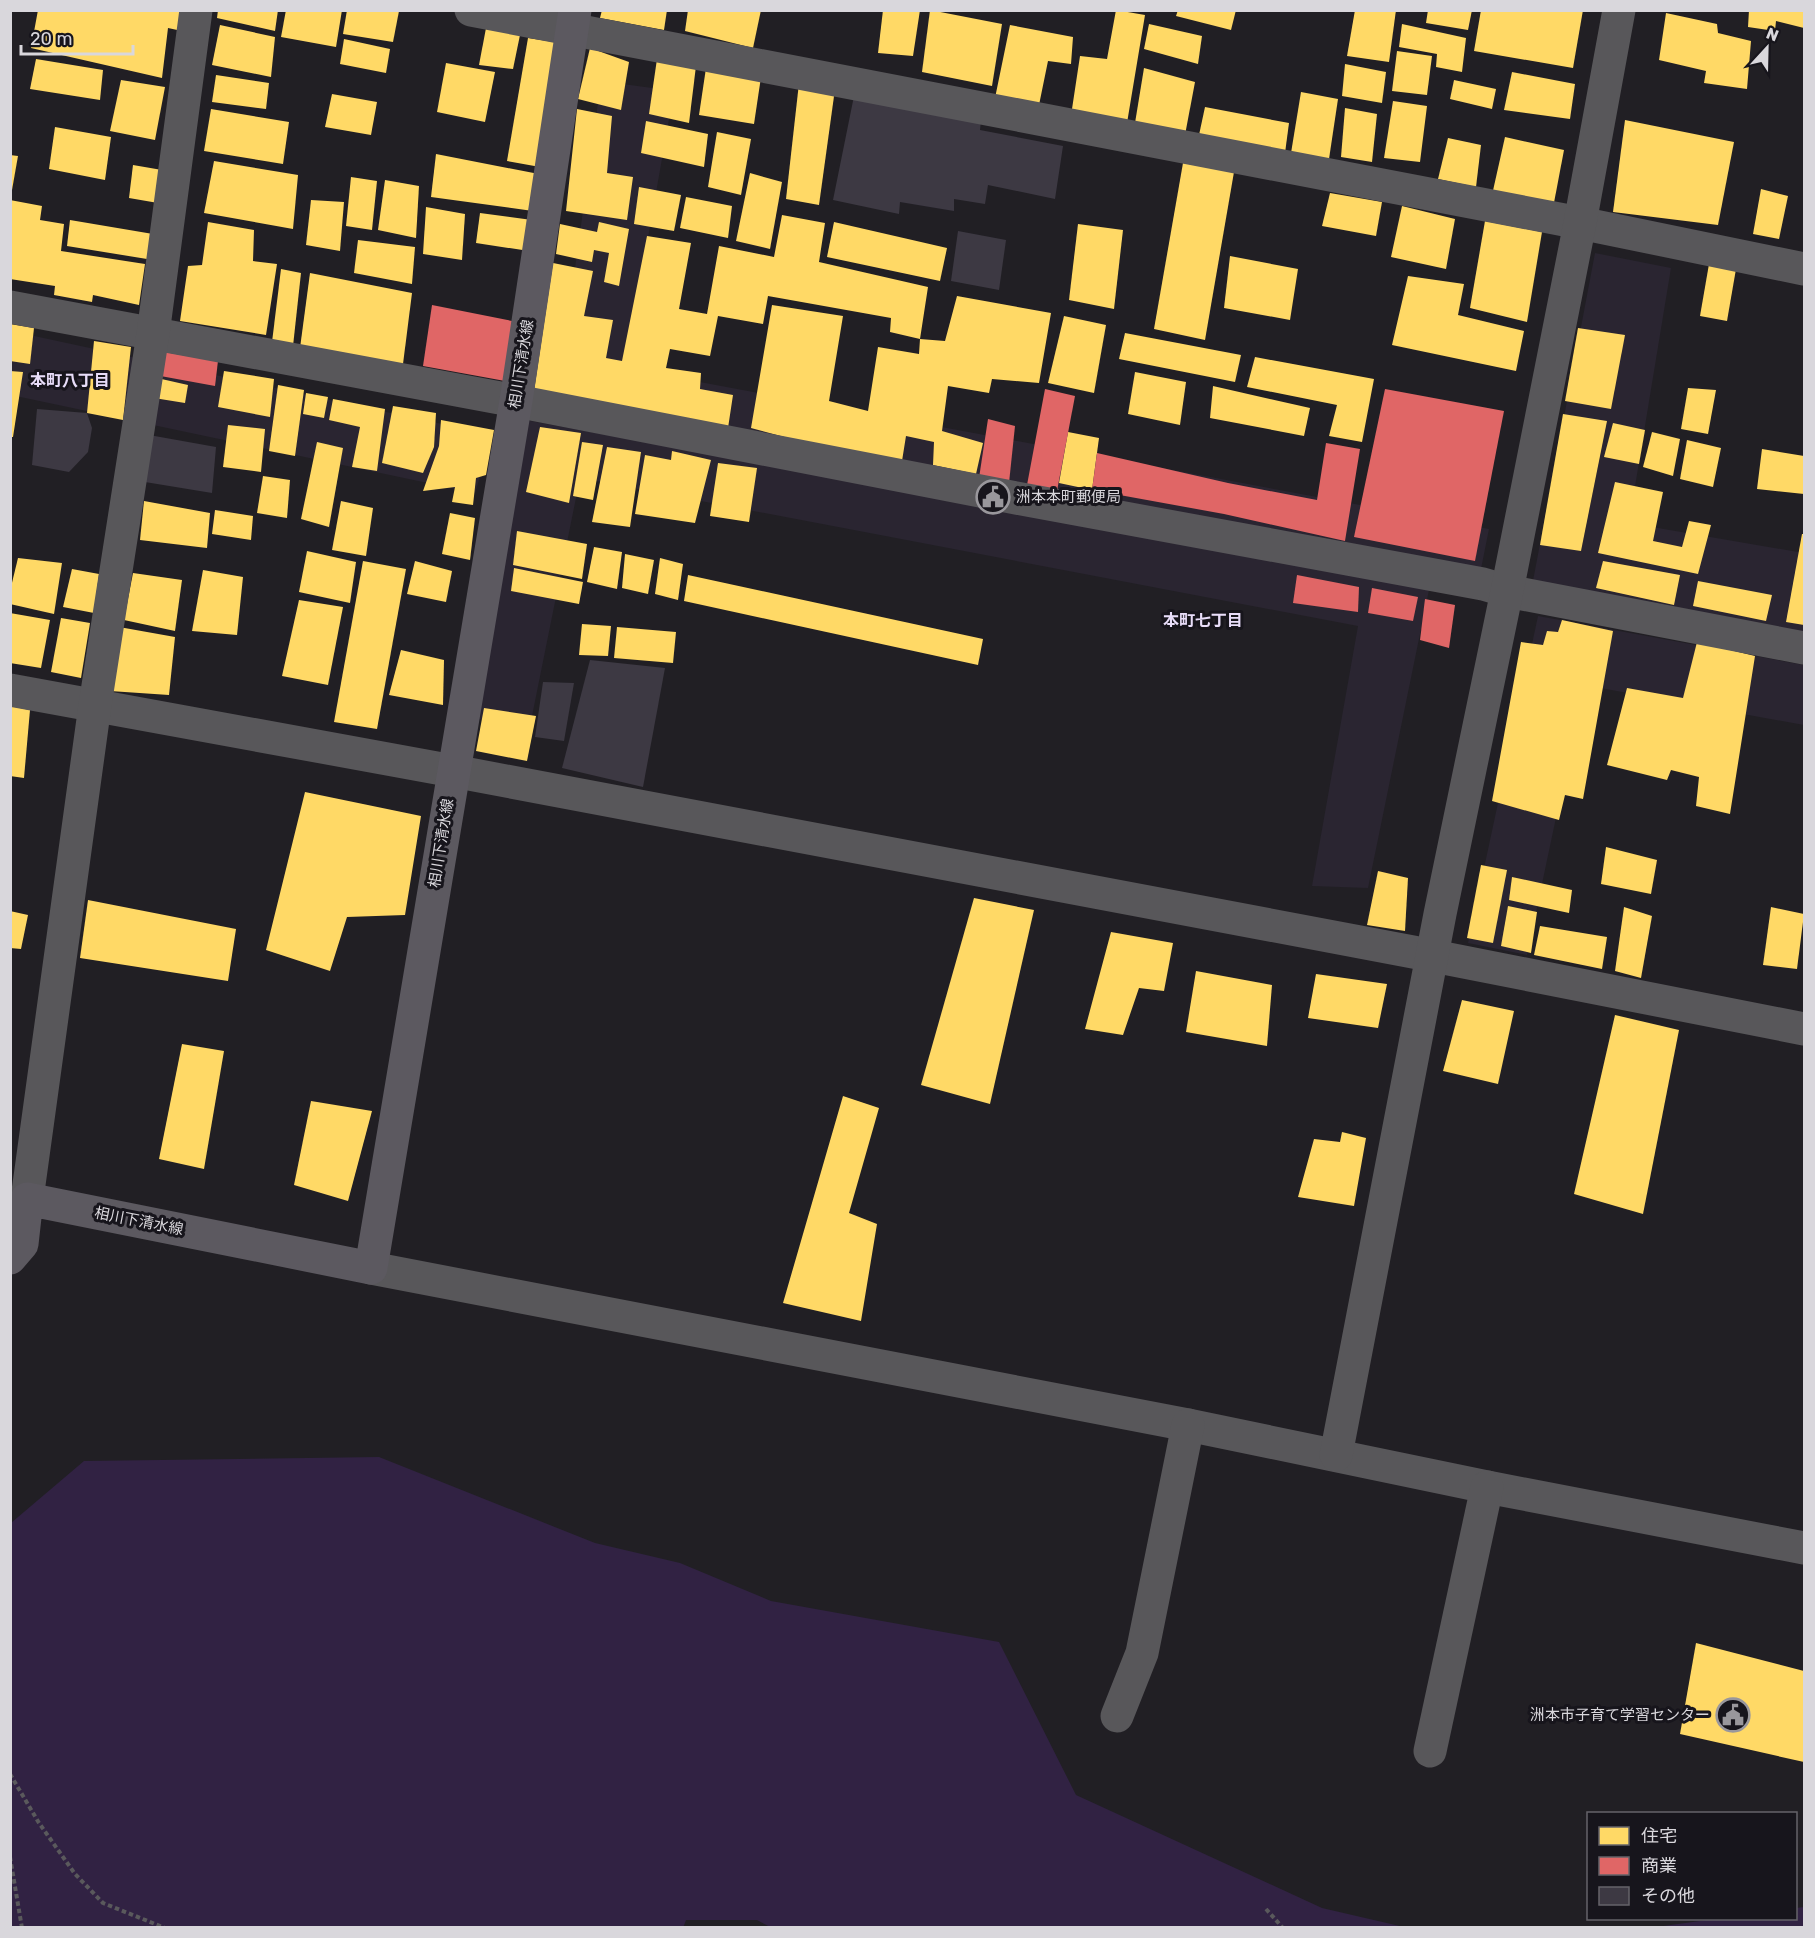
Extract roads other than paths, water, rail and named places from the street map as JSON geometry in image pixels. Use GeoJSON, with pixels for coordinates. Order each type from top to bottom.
{"type":"FeatureCollection","features":[{"type":"Feature","properties":{"kind":"main road","name":"相川下清水線"},"geometry":{"type":"LineString","coordinates":[[27,1199],[371,1268],[516,401],[574,20]]}},
{"type":"Feature","properties":{"kind":"main road"},"geometry":{"type":"LineString","coordinates":[[10,1258],[22,1244],[27,1199]]}},
{"type":"Feature","properties":{"kind":"street"},"geometry":{"type":"LineString","coordinates":[[27,1199],[95,705],[153,334],[196,10]]}},
{"type":"Feature","properties":{"kind":"street"},"geometry":{"type":"LineString","coordinates":[[471,10],[574,20],[1804,269]]}},
{"type":"Feature","properties":{"kind":"street"},"geometry":{"type":"LineString","coordinates":[[1336,1455],[1432,956],[1580,223],[1619,10]]}},
{"type":"Feature","properties":{"kind":"street"},"geometry":{"type":"LineString","coordinates":[[10,307],[516,401],[1016,498],[1471,581],[1507,591],[1804,648]]}},
{"type":"Feature","properties":{"kind":"street"},"geometry":{"type":"LineString","coordinates":[[10,690],[453,771],[1432,956],[1804,1029]]}},
{"type":"Feature","properties":{"kind":"street"},"geometry":{"type":"LineString","coordinates":[[371,1268],[1188,1425],[1488,1487],[1804,1548]]}},
{"type":"Feature","properties":{"kind":"street"},"geometry":{"type":"LineString","coordinates":[[1117,1716],[1142,1653],[1188,1425]]}},
{"type":"Feature","properties":{"kind":"street"},"geometry":{"type":"LineString","coordinates":[[1430,1751],[1488,1487]]}},
{"type":"Feature","properties":{"kind":"place","name":"洲本本町郵便局"},"geometry":{"type":"Point","coordinates":[993,497]}},
{"type":"Feature","properties":{"kind":"place","name":"洲本市子育て学習センター"},"geometry":{"type":"Point","coordinates":[1733,1715]}},
{"type":"Feature","properties":{"kind":"district","name":"本町八丁目"},"geometry":{"type":"Point","coordinates":[70,380]}},
{"type":"Feature","properties":{"kind":"district","name":"本町七丁目"},"geometry":{"type":"Point","coordinates":[1203,620]}}]}
